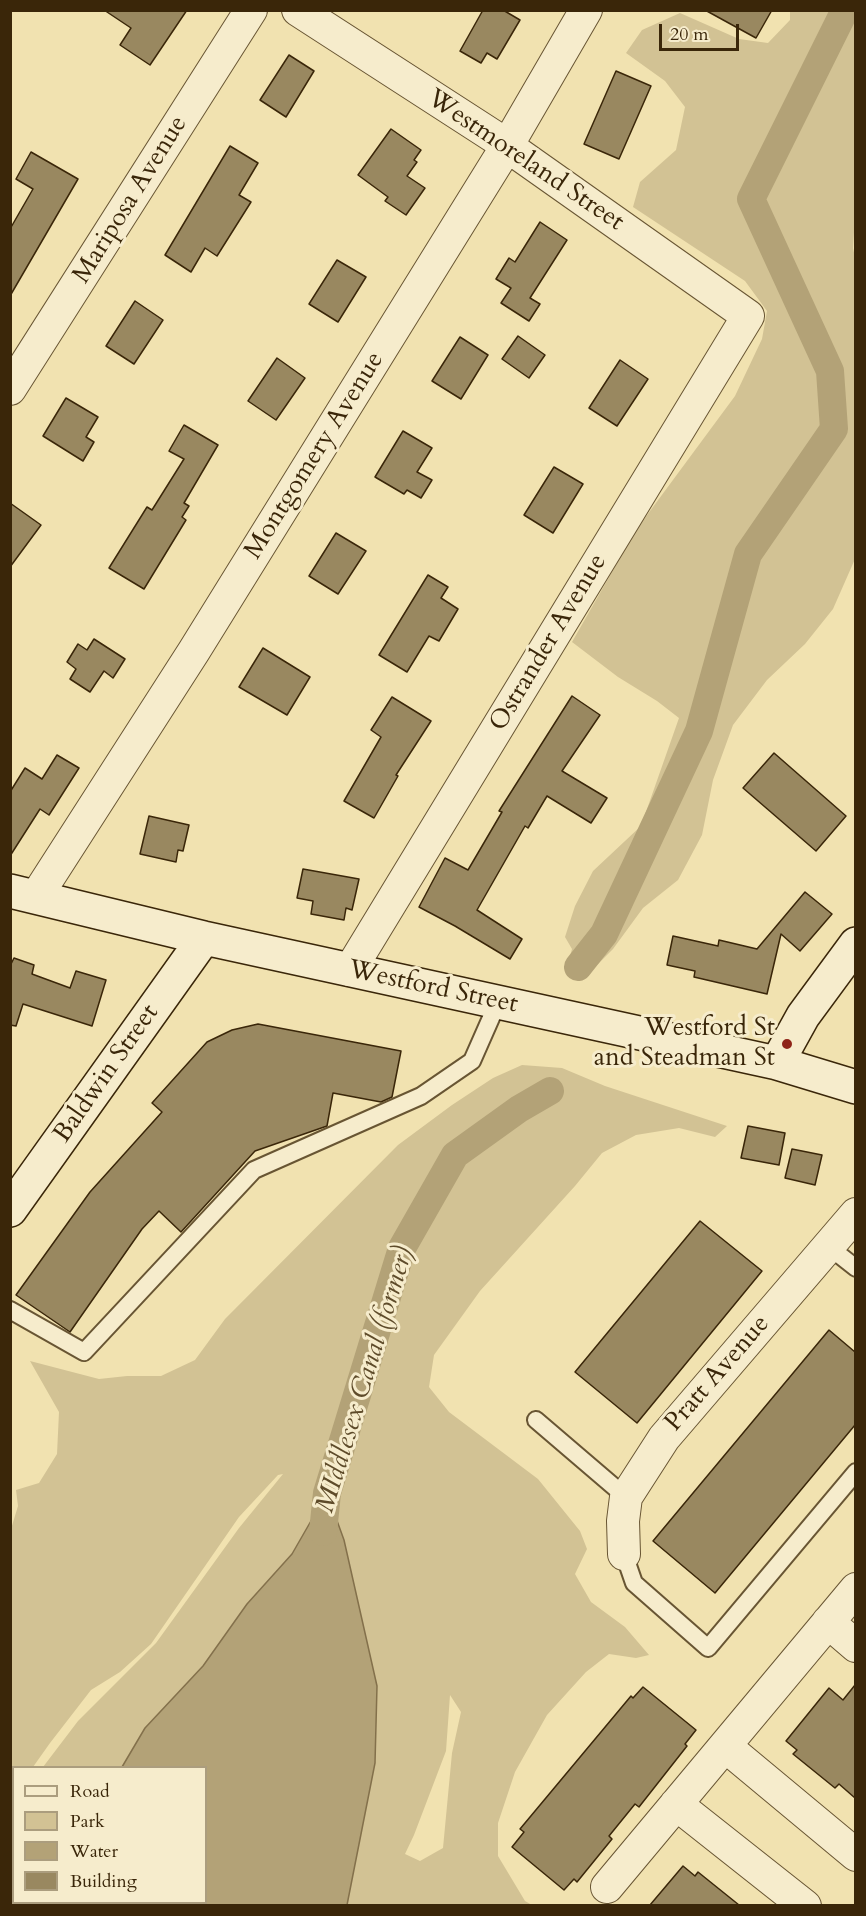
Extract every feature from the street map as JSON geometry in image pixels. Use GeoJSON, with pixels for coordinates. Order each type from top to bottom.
{"type":"FeatureCollection","features":[{"type":"Feature","properties":{"kind":"main road","name":"Westford Street"},"geometry":{"type":"LineString","coordinates":[[23,894],[204,938],[777,1063],[855,1087]]}},
{"type":"Feature","properties":{"kind":"main road","name":"Baldwin Street"},"geometry":{"type":"LineString","coordinates":[[10,1210],[204,938]]}},
{"type":"Feature","properties":{"kind":"main road"},"geometry":{"type":"LineString","coordinates":[[777,1063],[803,1016],[855,944]]}},
{"type":"Feature","properties":{"kind":"street","name":"Mariposa Avenue"},"geometry":{"type":"LineString","coordinates":[[10,389],[251,10]]}},
{"type":"Feature","properties":{"kind":"street","name":"Westmoreland Street"},"geometry":{"type":"LineString","coordinates":[[298,10],[507,146],[748,316]]}},
{"type":"Feature","properties":{"kind":"street","name":"Montgomery Avenue"},"geometry":{"type":"LineString","coordinates":[[23,894],[201,641],[507,146],[586,10]]}},
{"type":"Feature","properties":{"kind":"street","name":"Ostrander Avenue"},"geometry":{"type":"LineString","coordinates":[[350,970],[748,316]]}},
{"type":"Feature","properties":{"kind":"street","name":"Pratt Avenue"},"geometry":{"type":"LineString","coordinates":[[624,1554],[626,1497],[664,1438],[855,1214]]}},
{"type":"Feature","properties":{"kind":"street"},"geometry":{"type":"LineString","coordinates":[[607,1887],[855,1589]]}},
{"type":"Feature","properties":{"kind":"street"},"geometry":{"type":"LineString","coordinates":[[828,1622],[855,1646]]}},
{"type":"Feature","properties":{"kind":"street"},"geometry":{"type":"LineString","coordinates":[[724,1746],[855,1855]]}},
{"type":"Feature","properties":{"kind":"street"},"geometry":{"type":"LineString","coordinates":[[676,1804],[805,1905]]}},
{"type":"Feature","properties":{"kind":"lane"},"geometry":{"type":"LineString","coordinates":[[10,1310],[84,1352],[254,1170],[421,1096],[472,1061],[498,1002]]}},
{"type":"Feature","properties":{"kind":"lane"},"geometry":{"type":"LineString","coordinates":[[828,1246],[855,1268]]}},
{"type":"Feature","properties":{"kind":"lane"},"geometry":{"type":"LineString","coordinates":[[536,1420],[626,1497]]}},
{"type":"Feature","properties":{"kind":"lane"},"geometry":{"type":"LineString","coordinates":[[624,1554],[634,1583],[708,1648],[855,1472]]}},
{"type":"Feature","properties":{"kind":"green space"},"geometry":{"type":"Polygon","coordinates":[[[790,11],[855,11],[856,201],[853,248],[856,262],[855,559],[833,609],[805,644],[767,680],[733,725],[713,780],[702,835],[678,880],[643,908],[613,949],[585,977],[568,963],[572,949],[565,937],[575,906],[593,871],[641,826],[679,718],[657,701],[618,677],[572,642],[636,530],[735,396],[762,339],[767,311],[745,281],[633,207],[640,182],[676,150],[685,107],[665,81],[626,53],[642,30],[680,13],[739,39],[768,43],[790,20],[790,11]]]}},
{"type":"Feature","properties":{"kind":"green space"},"geometry":{"type":"Polygon","coordinates":[[[522,1065],[562,1068],[605,1086],[727,1126],[715,1137],[679,1128],[636,1135],[602,1153],[480,1291],[434,1355],[429,1387],[449,1412],[538,1479],[580,1531],[587,1549],[575,1574],[591,1602],[625,1627],[649,1655],[636,1658],[609,1654],[586,1672],[547,1715],[515,1772],[498,1823],[498,1856],[525,1901],[532,1905],[347,1905],[375,1763],[377,1686],[364,1630],[326,1494],[292,1554],[247,1604],[203,1666],[145,1728],[123,1766],[44,1766],[78,1721],[156,1643],[239,1528],[283,1474],[278,1475],[239,1517],[151,1644],[120,1672],[91,1690],[34,1766],[12,1766],[11,1801],[11,1529],[18,1506],[16,1490],[39,1483],[57,1454],[59,1412],[30,1361],[99,1379],[161,1376],[195,1360],[225,1319],[398,1145],[493,1078],[522,1065]],[[450,1695],[446,1751],[405,1854],[420,1861],[443,1848],[452,1753],[461,1712],[450,1695]]]}},
{"type":"Feature","properties":{"kind":"green space"},"geometry":{"type":"Polygon","coordinates":[[[12,1807],[12,1904],[93,1905],[11,1905],[10,1810],[12,1807]]]}},
{"type":"Feature","properties":{"kind":"water"},"geometry":{"type":"Polygon","coordinates":[[[327,1493],[344,1540],[377,1686],[375,1763],[347,1905],[93,1905],[207,1904],[207,1766],[123,1766],[145,1728],[203,1666],[247,1604],[292,1554],[327,1493]]]}},
{"type":"Feature","properties":{"kind":"building"},"geometry":{"type":"Polygon","coordinates":[[[104,10],[187,10],[150,65],[120,45],[131,28],[104,10]]]}},
{"type":"Feature","properties":{"kind":"building"},"geometry":{"type":"Polygon","coordinates":[[[483,10],[503,10],[520,20],[497,59],[487,53],[481,63],[460,51],[483,10]]]}},
{"type":"Feature","properties":{"kind":"building"},"geometry":{"type":"Polygon","coordinates":[[[705,10],[772,10],[756,38],[705,10]]]}},
{"type":"Feature","properties":{"kind":"building"},"geometry":{"type":"Polygon","coordinates":[[[289,55],[314,71],[286,117],[260,100],[289,55]]]}},
{"type":"Feature","properties":{"kind":"building"},"geometry":{"type":"Polygon","coordinates":[[[616,71],[651,86],[619,159],[584,144],[616,71]]]}},
{"type":"Feature","properties":{"kind":"building"},"geometry":{"type":"Polygon","coordinates":[[[391,129],[421,150],[414,160],[417,162],[407,176],[425,188],[406,215],[385,201],[388,197],[358,175],[391,129]]]}},
{"type":"Feature","properties":{"kind":"building"},"geometry":{"type":"Polygon","coordinates":[[[230,146],[258,163],[239,195],[251,202],[217,256],[205,248],[191,272],[165,255],[230,146]]]}},
{"type":"Feature","properties":{"kind":"building"},"geometry":{"type":"Polygon","coordinates":[[[31,152],[78,179],[10,296],[10,229],[33,189],[16,179],[31,152]]]}},
{"type":"Feature","properties":{"kind":"building"},"geometry":{"type":"Polygon","coordinates":[[[540,222],[567,240],[530,298],[540,304],[529,321],[501,303],[511,288],[496,279],[509,258],[515,262],[540,222]]]}},
{"type":"Feature","properties":{"kind":"building"},"geometry":{"type":"Polygon","coordinates":[[[337,260],[366,277],[338,322],[309,304],[337,260]]]}},
{"type":"Feature","properties":{"kind":"building"},"geometry":{"type":"Polygon","coordinates":[[[135,301],[163,320],[134,364],[106,346],[135,301]]]}},
{"type":"Feature","properties":{"kind":"building"},"geometry":{"type":"Polygon","coordinates":[[[518,336],[545,355],[529,378],[502,359],[518,336]]]}},
{"type":"Feature","properties":{"kind":"building"},"geometry":{"type":"Polygon","coordinates":[[[460,337],[488,355],[461,399],[432,381],[460,337]]]}},
{"type":"Feature","properties":{"kind":"building"},"geometry":{"type":"Polygon","coordinates":[[[277,358],[305,378],[276,420],[248,401],[277,358]]]}},
{"type":"Feature","properties":{"kind":"building"},"geometry":{"type":"Polygon","coordinates":[[[620,360],[648,379],[617,426],[589,408],[620,360]]]}},
{"type":"Feature","properties":{"kind":"building"},"geometry":{"type":"Polygon","coordinates":[[[66,398],[98,417],[86,437],[94,442],[83,461],[43,436],[66,398]]]}},
{"type":"Feature","properties":{"kind":"building"},"geometry":{"type":"Polygon","coordinates":[[[184,425],[218,445],[184,503],[189,506],[182,517],[186,520],[144,589],[109,568],[147,507],[152,510],[184,459],[169,451],[184,425]]]}},
{"type":"Feature","properties":{"kind":"building"},"geometry":{"type":"Polygon","coordinates":[[[403,431],[432,448],[417,472],[432,480],[421,498],[407,490],[404,494],[375,477],[403,431]]]}},
{"type":"Feature","properties":{"kind":"building"},"geometry":{"type":"Polygon","coordinates":[[[554,467],[583,484],[553,533],[524,515],[554,467]]]}},
{"type":"Feature","properties":{"kind":"building"},"geometry":{"type":"Polygon","coordinates":[[[10,503],[41,525],[10,567],[10,503]]]}},
{"type":"Feature","properties":{"kind":"building"},"geometry":{"type":"Polygon","coordinates":[[[336,533],[366,551],[338,594],[309,576],[336,533]]]}},
{"type":"Feature","properties":{"kind":"building"},"geometry":{"type":"Polygon","coordinates":[[[428,575],[448,587],[441,598],[458,609],[439,641],[429,636],[407,672],[379,655],[428,575]]]}},
{"type":"Feature","properties":{"kind":"building"},"geometry":{"type":"Polygon","coordinates":[[[94,639],[125,659],[113,678],[104,671],[90,692],[70,679],[76,669],[67,662],[78,644],[87,650],[94,639]]]}},
{"type":"Feature","properties":{"kind":"building"},"geometry":{"type":"Polygon","coordinates":[[[263,648],[310,677],[287,715],[239,687],[263,648]]]}},
{"type":"Feature","properties":{"kind":"building"},"geometry":{"type":"Polygon","coordinates":[[[572,696],[600,715],[562,771],[607,798],[591,823],[547,796],[528,828],[525,826],[477,910],[522,939],[510,959],[419,907],[445,858],[468,870],[502,812],[499,811],[572,696]]]}},
{"type":"Feature","properties":{"kind":"building"},"geometry":{"type":"Polygon","coordinates":[[[392,697],[431,721],[396,775],[398,776],[374,818],[344,801],[381,737],[371,730],[392,697]]]}},
{"type":"Feature","properties":{"kind":"building"},"geometry":{"type":"Polygon","coordinates":[[[774,753],[846,816],[816,851],[743,788],[774,753]]]}},
{"type":"Feature","properties":{"kind":"building"},"geometry":{"type":"Polygon","coordinates":[[[57,755],[79,768],[49,815],[40,809],[10,856],[10,792],[25,768],[42,779],[57,755]]]}},
{"type":"Feature","properties":{"kind":"building"},"geometry":{"type":"Polygon","coordinates":[[[149,816],[189,825],[183,851],[178,850],[176,862],[140,854],[149,816]]]}},
{"type":"Feature","properties":{"kind":"building"},"geometry":{"type":"Polygon","coordinates":[[[303,869],[359,879],[352,910],[346,908],[344,920],[311,914],[313,901],[297,898],[303,869]]]}},
{"type":"Feature","properties":{"kind":"building"},"geometry":{"type":"Polygon","coordinates":[[[805,892],[832,914],[800,951],[781,934],[767,994],[694,977],[695,971],[667,965],[673,936],[718,946],[719,940],[757,949],[805,892]]]}},
{"type":"Feature","properties":{"kind":"building"},"geometry":{"type":"Polygon","coordinates":[[[14,958],[34,965],[32,974],[70,988],[76,971],[106,980],[92,1026],[23,1004],[16,1026],[10,1025],[10,966],[14,958]]]}},
{"type":"Feature","properties":{"kind":"building"},"geometry":{"type":"Polygon","coordinates":[[[258,1024],[401,1051],[392,1097],[381,1102],[333,1093],[327,1126],[255,1151],[181,1232],[159,1211],[142,1229],[70,1332],[16,1295],[90,1192],[162,1112],[152,1103],[207,1042],[232,1030],[258,1024]]]}},
{"type":"Feature","properties":{"kind":"building"},"geometry":{"type":"Polygon","coordinates":[[[748,1126],[785,1133],[779,1165],[741,1158],[748,1126]]]}},
{"type":"Feature","properties":{"kind":"building"},"geometry":{"type":"Polygon","coordinates":[[[792,1149],[822,1155],[815,1185],[785,1178],[792,1149]]]}},
{"type":"Feature","properties":{"kind":"building"},"geometry":{"type":"Polygon","coordinates":[[[700,1221],[762,1271],[637,1423],[575,1372],[700,1221]]]}},
{"type":"Feature","properties":{"kind":"building"},"geometry":{"type":"Polygon","coordinates":[[[829,1330],[855,1352],[855,1425],[715,1593],[653,1541],[829,1330]]]}},
{"type":"Feature","properties":{"kind":"building"},"geometry":{"type":"Polygon","coordinates":[[[855,1685],[855,1798],[839,1784],[835,1788],[793,1754],[797,1750],[786,1741],[829,1688],[843,1700],[855,1685]]]}},
{"type":"Feature","properties":{"kind":"building"},"geometry":{"type":"Polygon","coordinates":[[[643,1687],[696,1730],[685,1744],[687,1746],[639,1807],[635,1804],[609,1836],[612,1839],[577,1882],[574,1879],[564,1890],[512,1847],[524,1832],[520,1829],[631,1696],[633,1698],[643,1687]]]}},
{"type":"Feature","properties":{"kind":"building"},"geometry":{"type":"Polygon","coordinates":[[[683,1866],[695,1876],[698,1872],[739,1905],[650,1905],[683,1866]]]}},
{"type":"Feature","properties":{"kind":"waterway","name":"MIddlesex Canal (former)"},"geometry":{"type":"LineString","coordinates":[[578,967],[604,934],[699,731],[748,554],[834,429],[830,371],[751,199],[845,10]]}},
{"type":"Feature","properties":{"kind":"waterway","name":"MIddlesex Canal (former)"},"geometry":{"type":"LineString","coordinates":[[323,1532],[327,1493],[402,1248],[455,1155],[519,1109],[550,1091]]}},
{"type":"Feature","properties":{"kind":"place","name":"Westford St and Steadman St"},"geometry":{"type":"Point","coordinates":[787,1044]}}]}
